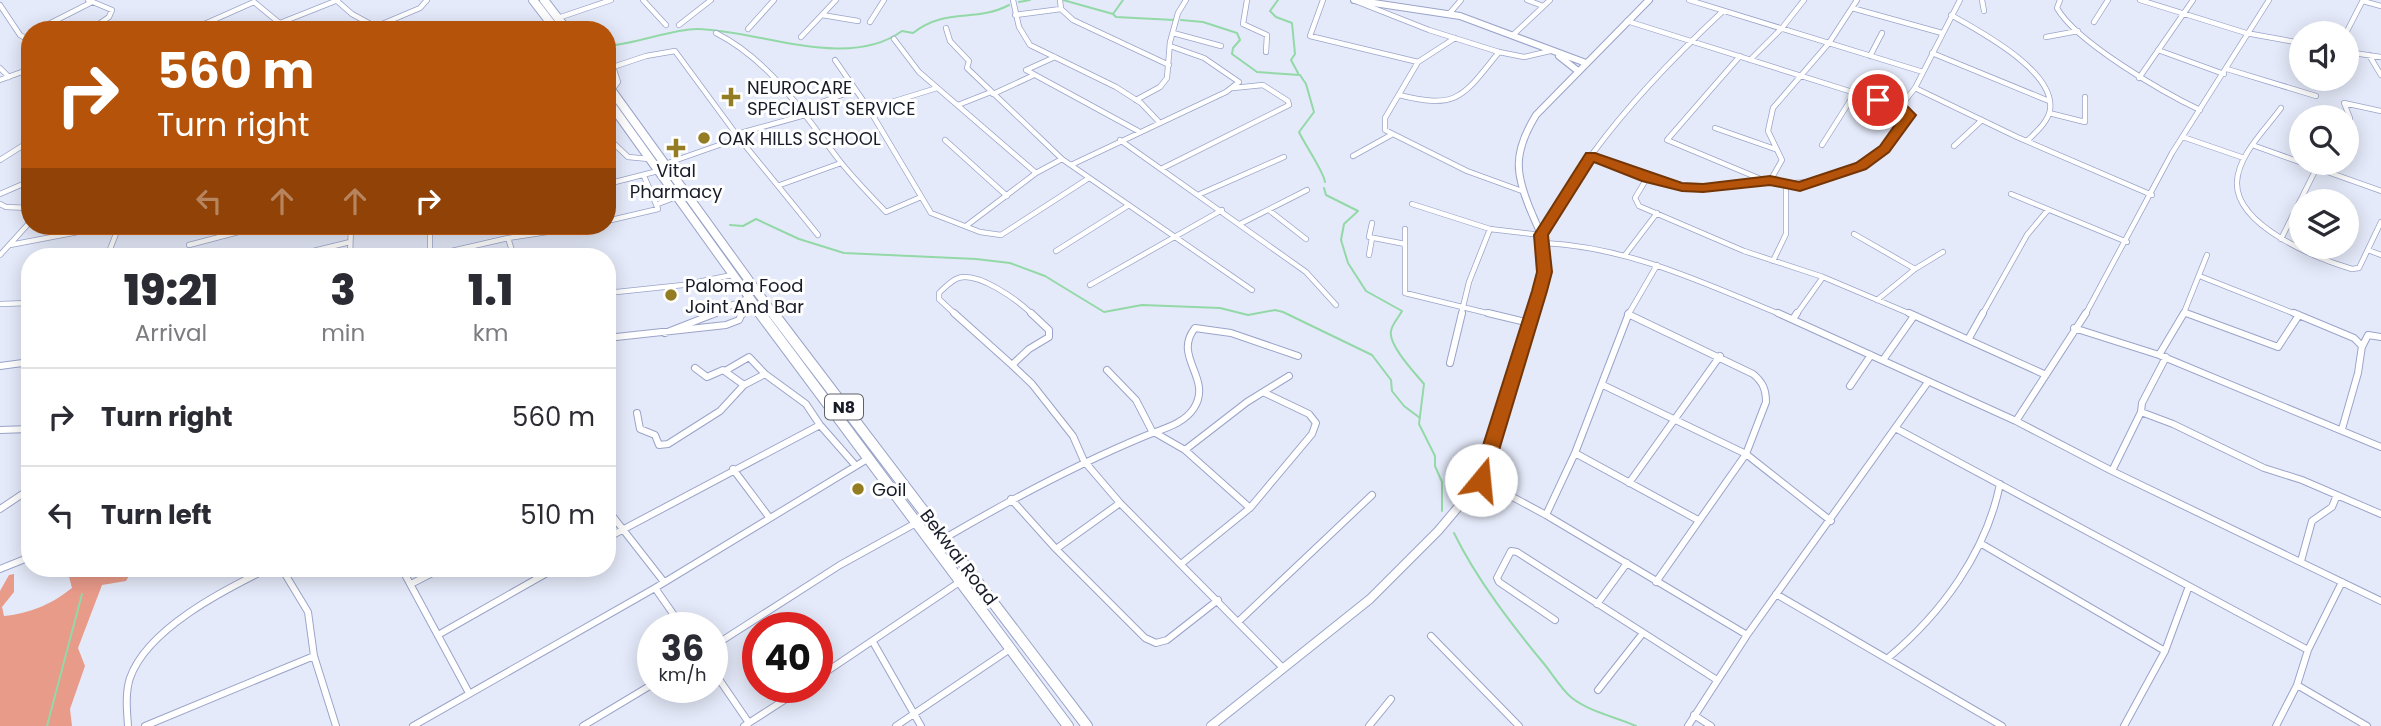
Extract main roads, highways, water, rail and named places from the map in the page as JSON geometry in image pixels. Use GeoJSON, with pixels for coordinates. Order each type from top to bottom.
{"type":"FeatureCollection","features":[{"type":"Feature","properties":{"kind":"highway"},"geometry":{"type":"LineString","coordinates":[[533,0],[554,21]]}},
{"type":"Feature","properties":{"kind":"highway"},"geometry":{"type":"LineString","coordinates":[[544,0],[556,21]]}},
{"type":"Feature","properties":{"kind":"highway","name":"Bekwai Road"},"geometry":{"type":"LineString","coordinates":[[616,107],[1087,726]]}},
{"type":"Feature","properties":{"kind":"highway","name":"Bekwai Road"},"geometry":{"type":"LineString","coordinates":[[616,109],[649,159],[662,168],[676,197],[732,275],[1068,726]]}},
{"type":"Feature","properties":{"kind":"waterway"},"geometry":{"type":"LineString","coordinates":[[1019,2],[1030,0]]}},
{"type":"Feature","properties":{"kind":"waterway"},"geometry":{"type":"LineString","coordinates":[[1063,0],[1113,14]]}},
{"type":"Feature","properties":{"kind":"waterway"},"geometry":{"type":"LineString","coordinates":[[1113,14],[1123,0]]}},
{"type":"Feature","properties":{"kind":"waterway"},"geometry":{"type":"LineString","coordinates":[[1278,0],[1270,11],[1276,17],[1292,23],[1295,54],[1291,60],[1298,73]]}},
{"type":"Feature","properties":{"kind":"waterway"},"geometry":{"type":"LineString","coordinates":[[616,44],[697,29],[802,45],[855,48],[880,42],[902,31],[913,33],[937,20],[984,13],[1009,5]]}},
{"type":"Feature","properties":{"kind":"waterway"},"geometry":{"type":"LineString","coordinates":[[1113,14],[1116,17],[1174,20]]}},
{"type":"Feature","properties":{"kind":"waterway"},"geometry":{"type":"LineString","coordinates":[[1181,20],[1203,22],[1237,33],[1240,40],[1233,48],[1232,54],[1257,72],[1300,75],[1306,84],[1314,112],[1299,132],[1325,182]]}},
{"type":"Feature","properties":{"kind":"waterway"},"geometry":{"type":"LineString","coordinates":[[1324,188],[1326,195],[1358,211],[1344,224],[1341,240],[1348,263],[1366,291],[1402,311],[1393,326],[1391,337],[1403,359],[1424,384],[1420,418]]}},
{"type":"Feature","properties":{"kind":"waterway"},"geometry":{"type":"LineString","coordinates":[[730,225],[743,226],[756,219],[799,239],[844,253],[1010,263],[1045,276],[1104,312],[1142,305],[1220,308],[1248,315],[1275,310],[1283,312],[1372,355],[1391,380],[1392,391],[1404,406],[1420,418]]}},
{"type":"Feature","properties":{"kind":"waterway"},"geometry":{"type":"LineString","coordinates":[[1420,418],[1419,424],[1435,456],[1435,466],[1442,482],[1442,511]]}},
{"type":"Feature","properties":{"kind":"waterway"},"geometry":{"type":"LineString","coordinates":[[1454,533],[1496,602],[1565,691],[1587,707],[1636,726]]}},
{"type":"Feature","properties":{"kind":"waterway"},"geometry":{"type":"LineString","coordinates":[[47,726],[82,594]]}},
{"type":"Feature","properties":{"kind":"place","name":"NEUROCARE SPECIALIST SERVICE"},"geometry":{"type":"Point","coordinates":[731,97]}},
{"type":"Feature","properties":{"kind":"place","name":"OAK HILLS SCHOOL"},"geometry":{"type":"Point","coordinates":[704,138]}},
{"type":"Feature","properties":{"kind":"place","name":"Vital Pharmacy"},"geometry":{"type":"Point","coordinates":[676,148]}},
{"type":"Feature","properties":{"kind":"place","name":"Paloma Food Joint And Bar"},"geometry":{"type":"Point","coordinates":[671,295]}},
{"type":"Feature","properties":{"kind":"place","name":"Goil"},"geometry":{"type":"Point","coordinates":[858,489]}}]}
